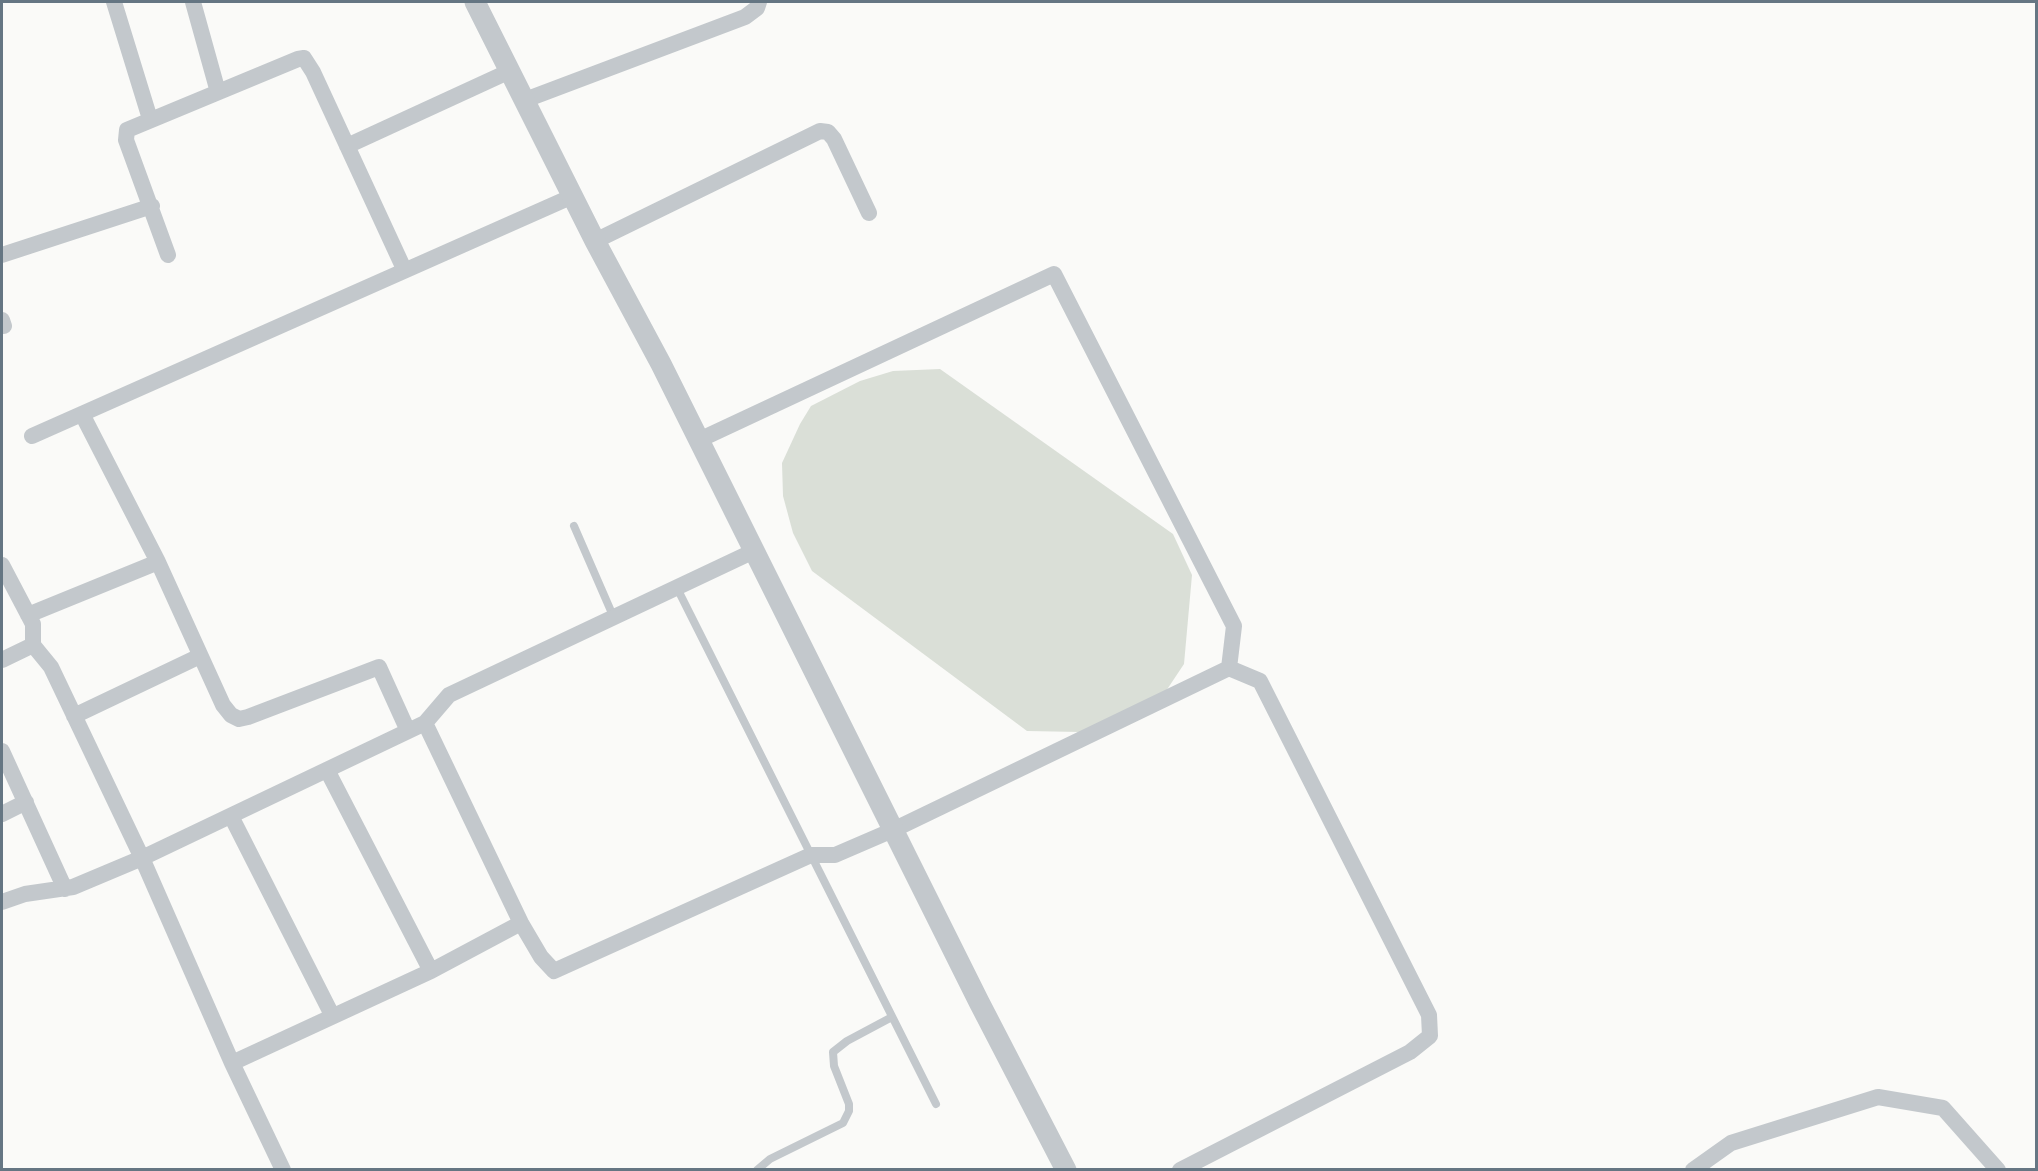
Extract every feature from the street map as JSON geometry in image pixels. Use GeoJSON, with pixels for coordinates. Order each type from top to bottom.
{"type":"FeatureCollection","features":[{"type":"Feature","properties":{"kind":"street"},"geometry":{"type":"LineString","coordinates":[[114,2],[150,119]]}},
{"type":"Feature","properties":{"kind":"street"},"geometry":{"type":"LineString","coordinates":[[193,2],[218,92]]}},
{"type":"Feature","properties":{"kind":"street"},"geometry":{"type":"LineString","coordinates":[[475,2],[699,440],[995,1033],[1066,1170]]}},
{"type":"Feature","properties":{"kind":"street"},"geometry":{"type":"LineString","coordinates":[[525,100],[745,17],[757,8],[759,2]]}},
{"type":"Feature","properties":{"kind":"street"},"geometry":{"type":"LineString","coordinates":[[168,255],[125,136],[127,130],[304,58],[309,63],[404,269]]}},
{"type":"Feature","properties":{"kind":"street"},"geometry":{"type":"LineString","coordinates":[[347,146],[510,71]]}},
{"type":"Feature","properties":{"kind":"street"},"geometry":{"type":"LineString","coordinates":[[596,241],[820,130],[825,130],[831,135],[869,213]]}},
{"type":"Feature","properties":{"kind":"street"},"geometry":{"type":"LineString","coordinates":[[32,436],[404,269],[573,196]]}},
{"type":"Feature","properties":{"kind":"street"},"geometry":{"type":"LineString","coordinates":[[2,255],[152,206]]}},
{"type":"Feature","properties":{"kind":"street"},"geometry":{"type":"LineString","coordinates":[[699,440],[1054,274],[1234,626],[1229,668]]}},
{"type":"Feature","properties":{"kind":"street"},"geometry":{"type":"LineString","coordinates":[[82,414],[158,562],[223,705],[231,716],[239,719],[248,717],[380,667],[408,731]]}},
{"type":"Feature","properties":{"kind":"street"},"geometry":{"type":"LineString","coordinates":[[2,902],[38,892],[66,889],[141,858],[425,723],[449,695],[754,552]]}},
{"type":"Feature","properties":{"kind":"street"},"geometry":{"type":"LineString","coordinates":[[28,615],[158,562]]}},
{"type":"Feature","properties":{"kind":"street"},"geometry":{"type":"LineString","coordinates":[[2,565],[33,624],[33,645],[51,667],[283,1170]]}},
{"type":"Feature","properties":{"kind":"street"},"geometry":{"type":"LineString","coordinates":[[2,660],[33,645]]}},
{"type":"Feature","properties":{"kind":"street"},"geometry":{"type":"LineString","coordinates":[[74,716],[200,656]]}},
{"type":"Feature","properties":{"kind":"street"},"geometry":{"type":"LineString","coordinates":[[425,723],[521,923],[541,957],[554,971],[811,855],[835,855],[893,830],[1229,668],[1260,681],[1429,1016],[1430,1036],[1410,1052],[1179,1170]]}},
{"type":"Feature","properties":{"kind":"street"},"geometry":{"type":"LineString","coordinates":[[2,754],[66,889]]}},
{"type":"Feature","properties":{"kind":"street"},"geometry":{"type":"LineString","coordinates":[[327,770],[431,971]]}},
{"type":"Feature","properties":{"kind":"street"},"geometry":{"type":"LineString","coordinates":[[2,814],[26,802]]}},
{"type":"Feature","properties":{"kind":"street"},"geometry":{"type":"LineString","coordinates":[[231,816],[332,1015]]}},
{"type":"Feature","properties":{"kind":"street"},"geometry":{"type":"LineString","coordinates":[[232,1063],[431,971],[521,923]]}},
{"type":"Feature","properties":{"kind":"street"},"geometry":{"type":"LineString","coordinates":[[1693,1170],[1731,1143],[1878,1097],[1943,1108],[1998,1170]]}},
{"type":"Feature","properties":{"kind":"lane"},"geometry":{"type":"LineString","coordinates":[[574,526],[614,618]]}},
{"type":"Feature","properties":{"kind":"lane"},"geometry":{"type":"LineString","coordinates":[[677,588],[936,1104]]}},
{"type":"Feature","properties":{"kind":"lane"},"geometry":{"type":"LineString","coordinates":[[757,1170],[770,1159],[843,1123],[849,1111],[849,1104],[834,1066],[833,1052],[848,1041],[892,1017]]}},
{"type":"Feature","properties":{"kind":"shaded area"},"geometry":{"type":"Polygon","coordinates":[[[940,369],[1173,534],[1192,575],[1184,664],[1164,694],[1080,732],[1027,731],[812,571],[793,533],[783,496],[782,463],[811,406],[860,381],[893,371],[940,369]]]}}]}
